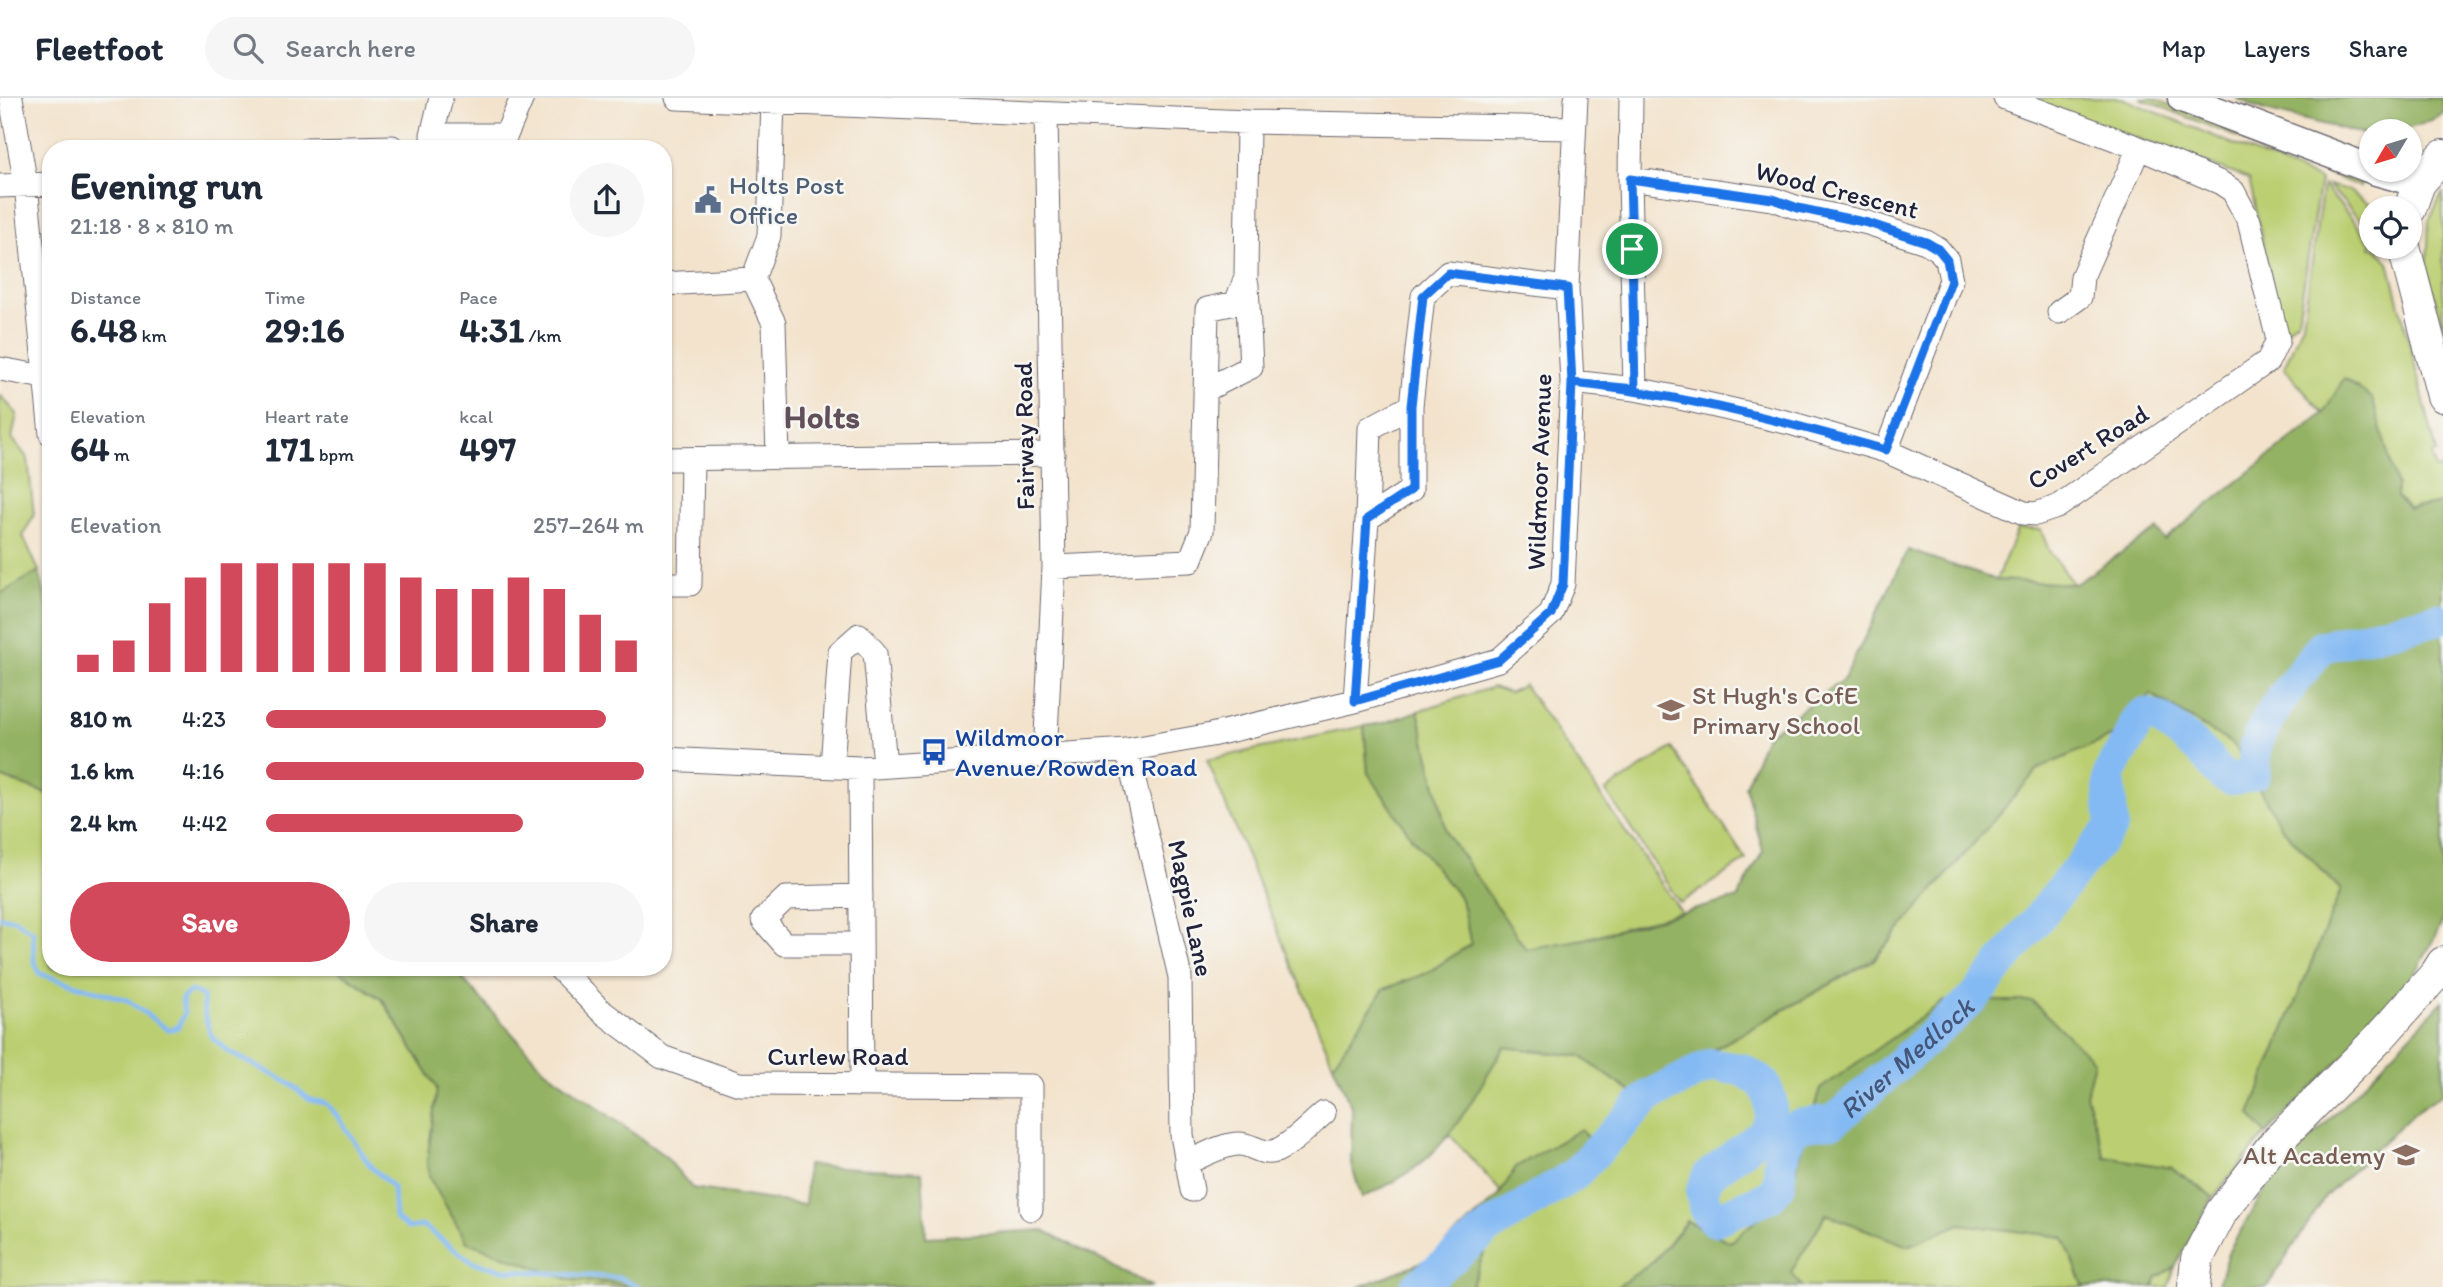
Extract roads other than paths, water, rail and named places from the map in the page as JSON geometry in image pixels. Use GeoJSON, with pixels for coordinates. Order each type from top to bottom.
{"type":"FeatureCollection","features":[{"type":"Feature","properties":{"kind":"main road"},"geometry":{"type":"LineString","coordinates":[[2414,196],[2443,156]]}},
{"type":"Feature","properties":{"kind":"main road"},"geometry":{"type":"LineString","coordinates":[[2407,259],[2443,396]]}},
{"type":"Feature","properties":{"kind":"main road"},"geometry":{"type":"LineString","coordinates":[[2194,1287],[2197,1259],[2222,1211],[2275,1143],[2379,1038],[2443,963]]}},
{"type":"Feature","properties":{"kind":"street"},"geometry":{"type":"LineString","coordinates":[[11,98],[26,185],[42,356]]}},
{"type":"Feature","properties":{"kind":"street"},"geometry":{"type":"LineString","coordinates":[[441,98],[432,135],[506,135],[522,98]]}},
{"type":"Feature","properties":{"kind":"street"},"geometry":{"type":"LineString","coordinates":[[677,98],[1248,122],[1574,128]]}},
{"type":"Feature","properties":{"kind":"street","name":"Wildmoor Avenue"},"geometry":{"type":"LineString","coordinates":[[672,759],[860,768],[1127,750],[1211,735],[1355,701],[1499,660],[1551,614],[1563,584],[1572,383],[1567,288],[1576,98]]}},
{"type":"Feature","properties":{"kind":"street"},"geometry":{"type":"LineString","coordinates":[[1631,98],[1630,179],[1635,389]]}},
{"type":"Feature","properties":{"kind":"street","name":"Covert Road"},"geometry":{"type":"LineString","coordinates":[[1572,383],[1635,389],[1790,423],[1886,450],[2024,513],[2036,514],[2057,507],[2268,360],[2278,341],[2249,221],[2241,201],[2233,191],[2221,183],[2139,148],[2005,98]]}},
{"type":"Feature","properties":{"kind":"street"},"geometry":{"type":"LineString","coordinates":[[2182,98],[2359,164]]}},
{"type":"Feature","properties":{"kind":"street"},"geometry":{"type":"LineString","coordinates":[[773,101],[769,236],[753,279],[774,323],[779,458]]}},
{"type":"Feature","properties":{"kind":"street","name":"Fairway Road"},"geometry":{"type":"LineString","coordinates":[[1045,757],[1054,567],[1046,114]]}},
{"type":"Feature","properties":{"kind":"street"},"geometry":{"type":"LineString","coordinates":[[1205,390],[1251,367],[1246,277],[1248,122]]}},
{"type":"Feature","properties":{"kind":"street"},"geometry":{"type":"LineString","coordinates":[[2059,312],[2080,297],[2082,277],[2139,148]]}},
{"type":"Feature","properties":{"kind":"street","name":"Wood Crescent"},"geometry":{"type":"LineString","coordinates":[[1630,179],[1773,199],[1798,208],[1868,223],[1926,242],[1938,249],[1947,260],[1951,281],[1886,450]]}},
{"type":"Feature","properties":{"kind":"street"},"geometry":{"type":"LineString","coordinates":[[2392,182],[2414,196]]}},
{"type":"Feature","properties":{"kind":"street"},"geometry":{"type":"LineString","coordinates":[[0,186],[42,184]]}},
{"type":"Feature","properties":{"kind":"street"},"geometry":{"type":"LineString","coordinates":[[1367,519],[1411,490],[1411,406],[1423,296],[1448,273],[1567,288]]}},
{"type":"Feature","properties":{"kind":"street"},"geometry":{"type":"LineString","coordinates":[[1054,567],[1190,561],[1202,531],[1207,309],[1237,303],[1246,277]]}},
{"type":"Feature","properties":{"kind":"street"},"geometry":{"type":"LineString","coordinates":[[672,284],[753,279]]}},
{"type":"Feature","properties":{"kind":"street"},"geometry":{"type":"LineString","coordinates":[[0,369],[42,377]]}},
{"type":"Feature","properties":{"kind":"street"},"geometry":{"type":"LineString","coordinates":[[1355,701],[1370,428],[1411,406]]}},
{"type":"Feature","properties":{"kind":"street"},"geometry":{"type":"LineString","coordinates":[[672,459],[1053,454]]}},
{"type":"Feature","properties":{"kind":"street"},"geometry":{"type":"LineString","coordinates":[[672,584],[690,584],[692,459]]}},
{"type":"Feature","properties":{"kind":"street"},"geometry":{"type":"LineString","coordinates":[[832,767],[840,652],[859,635],[875,653],[885,765]]}},
{"type":"Feature","properties":{"kind":"street","name":"Magpie Lane"},"geometry":{"type":"LineString","coordinates":[[1127,750],[1180,976],[1182,1135],[1192,1189]]}},
{"type":"Feature","properties":{"kind":"street"},"geometry":{"type":"LineString","coordinates":[[860,768],[862,1083]]}},
{"type":"Feature","properties":{"kind":"street"},"geometry":{"type":"LineString","coordinates":[[861,896],[786,898],[763,920],[784,944],[862,944]]}},
{"type":"Feature","properties":{"kind":"street","name":"Curlew Road"},"geometry":{"type":"LineString","coordinates":[[567,976],[600,1010],[662,1057],[739,1084],[1031,1086],[1031,1209]]}},
{"type":"Feature","properties":{"kind":"street"},"geometry":{"type":"LineString","coordinates":[[1186,1163],[1235,1144],[1245,1145],[1256,1151],[1273,1152],[1289,1143],[1324,1113]]}},
{"type":"Feature","properties":{"kind":"waterway","name":"River Medlock"},"geometry":{"type":"LineString","coordinates":[[1416,1287],[1489,1228],[1574,1175],[1649,1096],[1711,1065],[1743,1070],[1764,1084],[1770,1098],[1771,1119],[1764,1133],[1708,1176],[1702,1192],[1705,1209],[1714,1220],[1770,1196],[1779,1186],[1780,1161],[1789,1137],[1799,1125],[1834,1121],[1974,998],[2112,826],[2111,771],[2140,717],[2149,715],[2167,724],[2204,754],[2225,777],[2249,775],[2255,773],[2255,748],[2268,719],[2321,647],[2438,619]]}},
{"type":"Feature","properties":{"kind":"waterway"},"geometry":{"type":"LineString","coordinates":[[0,917],[14,919],[33,932],[34,961],[42,975]]}},
{"type":"Feature","properties":{"kind":"waterway"},"geometry":{"type":"LineString","coordinates":[[47,976],[127,1000],[168,1030],[178,1027],[184,1014],[182,998],[191,991],[203,996],[204,1012],[211,1036],[227,1051],[289,1083],[310,1100],[326,1103],[339,1118],[371,1167],[393,1187],[395,1218],[408,1228],[423,1226],[472,1262],[503,1270],[620,1278],[639,1287]]}},
{"type":"Feature","properties":{"kind":"place","name":"Holts Post Office"},"geometry":{"type":"Point","coordinates":[708,200]}},
{"type":"Feature","properties":{"kind":"place","name":"St Hugh's CofE Primary School"},"geometry":{"type":"Point","coordinates":[1671,710]}},
{"type":"Feature","properties":{"kind":"place","name":"Wildmoor Avenue/Rowden Road"},"geometry":{"type":"Point","coordinates":[934,752]}},
{"type":"Feature","properties":{"kind":"place","name":"Alt Academy"},"geometry":{"type":"Point","coordinates":[2406,1155]}},
{"type":"Feature","properties":{"kind":"district","name":"Holts"},"geometry":{"type":"Point","coordinates":[822,416]}}]}
